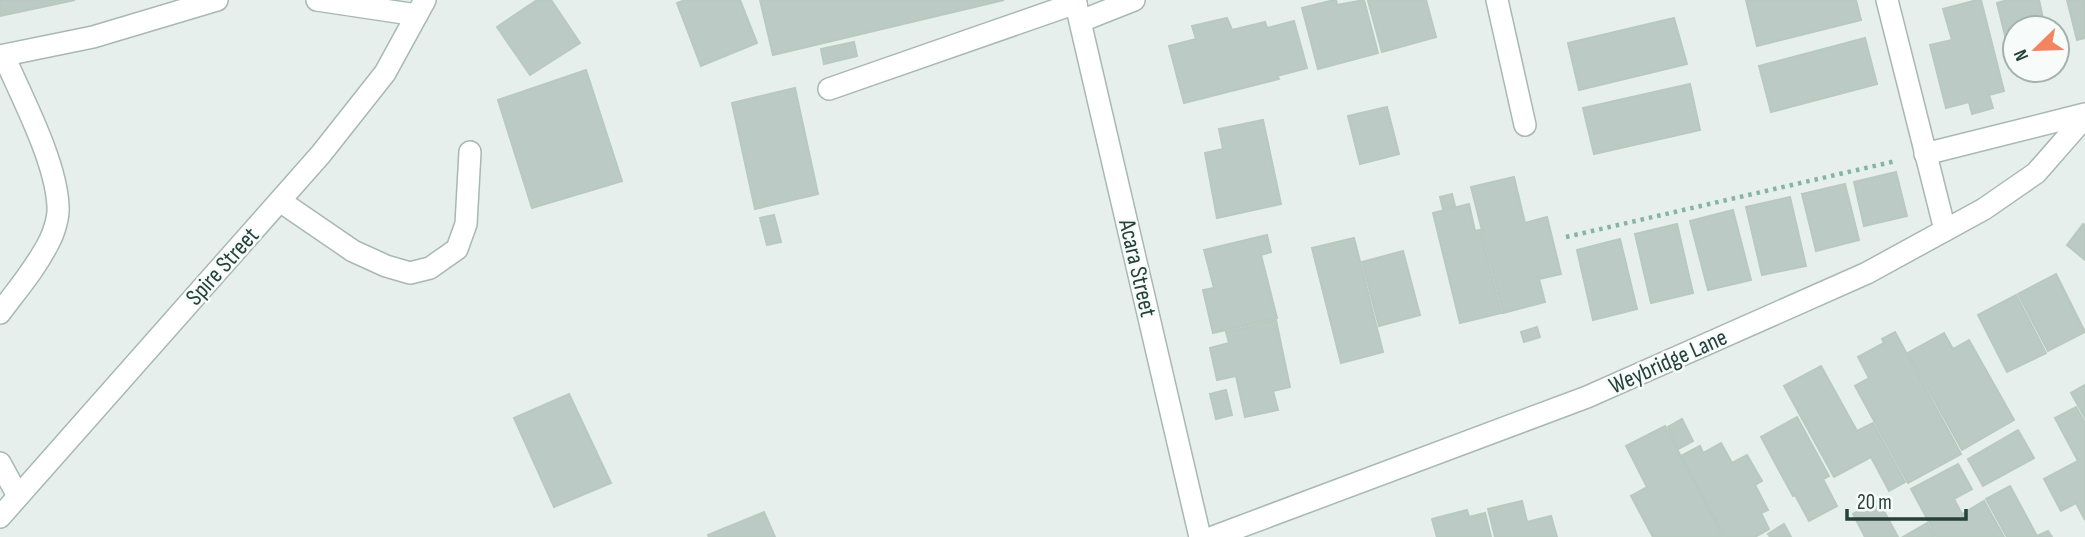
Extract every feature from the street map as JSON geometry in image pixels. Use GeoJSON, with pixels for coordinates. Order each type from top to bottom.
{"type":"FeatureCollection","features":[{"type":"Feature","properties":{"kind":"street"},"geometry":{"type":"LineString","coordinates":[[0,313],[50,241],[59,209],[54,179],[40,136],[2,56],[93,37],[217,0]]}},
{"type":"Feature","properties":{"kind":"street"},"geometry":{"type":"LineString","coordinates":[[317,0],[421,8]]}},
{"type":"Feature","properties":{"kind":"street"},"geometry":{"type":"LineString","coordinates":[[829,89],[1077,8],[1134,0]]}},
{"type":"Feature","properties":{"kind":"street"},"geometry":{"type":"LineString","coordinates":[[1497,0],[1525,125]]}},
{"type":"Feature","properties":{"kind":"street"},"geometry":{"type":"LineString","coordinates":[[1887,0],[1945,230]]}},
{"type":"Feature","properties":{"kind":"street","name":"Spire Street"},"geometry":{"type":"LineString","coordinates":[[0,517],[321,155],[385,73],[421,8]]}},
{"type":"Feature","properties":{"kind":"street","name":"Acara Street"},"geometry":{"type":"LineString","coordinates":[[1077,8],[1200,537]]}},
{"type":"Feature","properties":{"kind":"street","name":"Weybridge Lane"},"geometry":{"type":"LineString","coordinates":[[1925,154],[2085,116]]}},
{"type":"Feature","properties":{"kind":"street","name":"Weybridge Lane"},"geometry":{"type":"LineString","coordinates":[[1213,537],[1587,397],[1867,273],[1984,209],[2036,173],[2085,116]]}},
{"type":"Feature","properties":{"kind":"street"},"geometry":{"type":"LineString","coordinates":[[279,201],[353,251],[386,267],[410,273],[430,268],[457,248],[466,225],[470,152]]}},
{"type":"Feature","properties":{"kind":"street"},"geometry":{"type":"LineString","coordinates":[[0,463],[18,496]]}},
{"type":"Feature","properties":{"kind":"path"},"geometry":{"type":"LineString","coordinates":[[1566,237],[1925,154]]}},
{"type":"Feature","properties":{"kind":"building"},"geometry":{"type":"Polygon","coordinates":[[[0,0],[75,0],[0,16],[0,0]]]}},
{"type":"Feature","properties":{"kind":"building"},"geometry":{"type":"Polygon","coordinates":[[[537,0],[551,0],[580,43],[530,75],[497,27],[537,0]]]}},
{"type":"Feature","properties":{"kind":"building"},"geometry":{"type":"Polygon","coordinates":[[[685,0],[740,0],[757,43],[701,66],[677,3],[685,0]]]}},
{"type":"Feature","properties":{"kind":"building"},"geometry":{"type":"Polygon","coordinates":[[[760,0],[1004,0],[773,55],[760,0]]]}},
{"type":"Feature","properties":{"kind":"building"},"geometry":{"type":"Polygon","coordinates":[[[1336,0],[1337,5],[1364,0],[1378,53],[1318,69],[1302,8],[1336,0]]]}},
{"type":"Feature","properties":{"kind":"building"},"geometry":{"type":"Polygon","coordinates":[[[1426,0],[1436,37],[1382,52],[1368,1],[1426,0]]]}},
{"type":"Feature","properties":{"kind":"building"},"geometry":{"type":"Polygon","coordinates":[[[1746,0],[1856,0],[1861,20],[1757,46],[1746,0]]]}},
{"type":"Feature","properties":{"kind":"building"},"geometry":{"type":"Polygon","coordinates":[[[1981,0],[2004,91],[1989,95],[1993,108],[1972,114],[1969,102],[1946,108],[1930,45],[1952,40],[1943,9],[1981,0]]]}},
{"type":"Feature","properties":{"kind":"building"},"geometry":{"type":"Polygon","coordinates":[[[2008,0],[2039,0],[2042,14],[2001,14],[2001,19],[1997,3],[2008,0]]]}},
{"type":"Feature","properties":{"kind":"building"},"geometry":{"type":"Polygon","coordinates":[[[2067,0],[2085,0],[2085,38],[2077,40],[2067,0]]]}},
{"type":"Feature","properties":{"kind":"building"},"geometry":{"type":"Polygon","coordinates":[[[1227,18],[1232,30],[1265,22],[1267,28],[1294,21],[1307,68],[1277,76],[1279,79],[1184,103],[1169,46],[1196,39],[1192,26],[1227,18]]]}},
{"type":"Feature","properties":{"kind":"building"},"geometry":{"type":"Polygon","coordinates":[[[1674,18],[1687,64],[1579,90],[1568,43],[1674,18]]]}},
{"type":"Feature","properties":{"kind":"building"},"geometry":{"type":"Polygon","coordinates":[[[1865,38],[1877,84],[1771,112],[1759,66],[1865,38]]]}},
{"type":"Feature","properties":{"kind":"building"},"geometry":{"type":"Polygon","coordinates":[[[854,42],[857,56],[824,64],[821,49],[854,42]]]}},
{"type":"Feature","properties":{"kind":"building"},"geometry":{"type":"Polygon","coordinates":[[[586,70],[622,181],[532,208],[498,100],[586,70]]]}},
{"type":"Feature","properties":{"kind":"building"},"geometry":{"type":"Polygon","coordinates":[[[1690,84],[1700,130],[1594,154],[1583,108],[1690,84]]]}},
{"type":"Feature","properties":{"kind":"building"},"geometry":{"type":"Polygon","coordinates":[[[795,88],[818,194],[755,209],[732,103],[795,88]]]}},
{"type":"Feature","properties":{"kind":"building"},"geometry":{"type":"Polygon","coordinates":[[[1387,107],[1399,154],[1360,164],[1348,116],[1387,107]]]}},
{"type":"Feature","properties":{"kind":"building"},"geometry":{"type":"Polygon","coordinates":[[[1263,120],[1281,204],[1217,218],[1205,153],[1223,149],[1219,129],[1263,120]]]}},
{"type":"Feature","properties":{"kind":"building"},"geometry":{"type":"Polygon","coordinates":[[[1896,172],[1907,216],[1864,226],[1854,182],[1896,172]]]}},
{"type":"Feature","properties":{"kind":"building"},"geometry":{"type":"Polygon","coordinates":[[[1514,177],[1525,223],[1547,217],[1561,274],[1539,279],[1545,302],[1503,313],[1471,187],[1514,177]]]}},
{"type":"Feature","properties":{"kind":"building"},"geometry":{"type":"Polygon","coordinates":[[[1845,184],[1859,240],[1816,251],[1802,194],[1845,184]]]}},
{"type":"Feature","properties":{"kind":"building"},"geometry":{"type":"Polygon","coordinates":[[[1452,194],[1455,206],[1443,209],[1440,197],[1452,194]]]}},
{"type":"Feature","properties":{"kind":"building"},"geometry":{"type":"Polygon","coordinates":[[[1790,197],[1806,266],[1762,275],[1746,207],[1790,197]]]}},
{"type":"Feature","properties":{"kind":"building"},"geometry":{"type":"Polygon","coordinates":[[[1469,204],[1475,231],[1480,230],[1501,313],[1460,323],[1433,213],[1469,204]]]}},
{"type":"Feature","properties":{"kind":"building"},"geometry":{"type":"Polygon","coordinates":[[[1733,210],[1751,280],[1708,290],[1690,221],[1733,210]]]}},
{"type":"Feature","properties":{"kind":"building"},"geometry":{"type":"Polygon","coordinates":[[[774,215],[781,242],[767,245],[760,218],[774,215]]]}},
{"type":"Feature","properties":{"kind":"building"},"geometry":{"type":"Polygon","coordinates":[[[1677,224],[1693,293],[1651,303],[1635,234],[1677,224]]]}},
{"type":"Feature","properties":{"kind":"building"},"geometry":{"type":"Polygon","coordinates":[[[2083,224],[2085,225],[2085,260],[2067,245],[2083,224]]]}},
{"type":"Feature","properties":{"kind":"building"},"geometry":{"type":"Polygon","coordinates":[[[1267,235],[1271,252],[1261,255],[1277,318],[1213,333],[1203,290],[1214,288],[1204,250],[1267,235]]]}},
{"type":"Feature","properties":{"kind":"building"},"geometry":{"type":"Polygon","coordinates":[[[1354,238],[1383,352],[1341,363],[1312,248],[1354,238]]]}},
{"type":"Feature","properties":{"kind":"building"},"geometry":{"type":"Polygon","coordinates":[[[1620,239],[1637,309],[1593,320],[1577,250],[1620,239]]]}},
{"type":"Feature","properties":{"kind":"building"},"geometry":{"type":"Polygon","coordinates":[[[1403,251],[1420,315],[1379,326],[1362,262],[1403,251]]]}},
{"type":"Feature","properties":{"kind":"building"},"geometry":{"type":"Polygon","coordinates":[[[2056,274],[2085,332],[2048,351],[2018,294],[2056,274]]]}},
{"type":"Feature","properties":{"kind":"building"},"geometry":{"type":"Polygon","coordinates":[[[2016,295],[2046,353],[2007,372],[1978,315],[2016,295]]]}},
{"type":"Feature","properties":{"kind":"building"},"geometry":{"type":"Polygon","coordinates":[[[1276,320],[1290,387],[1273,391],[1278,410],[1245,417],[1236,376],[1217,380],[1210,348],[1229,343],[1226,332],[1276,320]]]}},
{"type":"Feature","properties":{"kind":"building"},"geometry":{"type":"Polygon","coordinates":[[[1537,327],[1540,337],[1524,342],[1521,332],[1537,327]]]}},
{"type":"Feature","properties":{"kind":"building"},"geometry":{"type":"Polygon","coordinates":[[[1895,332],[1961,454],[1908,483],[1855,386],[1869,378],[1858,357],[1884,343],[1882,339],[1895,332]]]}},
{"type":"Feature","properties":{"kind":"building"},"geometry":{"type":"Polygon","coordinates":[[[1944,333],[1953,349],[1969,340],[2014,420],[1962,450],[1908,353],[1944,333]]]}},
{"type":"Feature","properties":{"kind":"building"},"geometry":{"type":"Polygon","coordinates":[[[1821,366],[1857,431],[1873,423],[1905,482],[1889,491],[1871,457],[1834,477],[1784,386],[1821,366]]]}},
{"type":"Feature","properties":{"kind":"building"},"geometry":{"type":"Polygon","coordinates":[[[2085,385],[2085,418],[2071,393],[2085,385]]]}},
{"type":"Feature","properties":{"kind":"building"},"geometry":{"type":"Polygon","coordinates":[[[1226,390],[1232,415],[1216,419],[1210,394],[1226,390]]]}},
{"type":"Feature","properties":{"kind":"building"},"geometry":{"type":"Polygon","coordinates":[[[569,394],[611,483],[554,507],[514,418],[569,394]]]}},
{"type":"Feature","properties":{"kind":"building"},"geometry":{"type":"Polygon","coordinates":[[[2076,407],[2085,423],[2085,520],[2076,503],[2061,511],[2044,479],[2078,461],[2055,418],[2076,407]]]}},
{"type":"Feature","properties":{"kind":"building"},"geometry":{"type":"Polygon","coordinates":[[[1797,417],[1829,476],[1823,479],[1837,506],[1809,521],[1761,437],[1797,417]]]}},
{"type":"Feature","properties":{"kind":"building"},"geometry":{"type":"Polygon","coordinates":[[[1682,419],[1693,441],[1678,449],[1668,427],[1682,419]]]}},
{"type":"Feature","properties":{"kind":"building"},"geometry":{"type":"Polygon","coordinates":[[[1665,426],[1723,537],[1653,537],[1631,496],[1647,487],[1626,446],[1665,426]]]}},
{"type":"Feature","properties":{"kind":"building"},"geometry":{"type":"Polygon","coordinates":[[[2018,430],[2034,458],[1983,486],[1968,459],[2018,430]]]}},
{"type":"Feature","properties":{"kind":"building"},"geometry":{"type":"Polygon","coordinates":[[[1721,443],[1732,463],[1747,455],[1762,481],[1755,485],[1768,510],[1761,513],[1769,529],[1755,537],[1725,537],[1681,456],[1700,446],[1703,453],[1721,443]]]}},
{"type":"Feature","properties":{"kind":"building"},"geometry":{"type":"Polygon","coordinates":[[[1958,464],[1972,489],[1954,499],[1962,514],[1984,501],[2004,537],[1937,537],[1911,489],[1958,464]]]}},
{"type":"Feature","properties":{"kind":"building"},"geometry":{"type":"Polygon","coordinates":[[[2010,486],[2037,536],[2048,531],[2052,537],[2007,537],[1986,499],[2010,486]]]}},
{"type":"Feature","properties":{"kind":"building"},"geometry":{"type":"Polygon","coordinates":[[[1878,500],[1898,537],[1865,537],[1853,514],[1878,500]]]}},
{"type":"Feature","properties":{"kind":"building"},"geometry":{"type":"Polygon","coordinates":[[[1522,501],[1527,522],[1551,516],[1557,537],[1495,537],[1488,509],[1522,501]]]}},
{"type":"Feature","properties":{"kind":"building"},"geometry":{"type":"Polygon","coordinates":[[[1467,510],[1469,517],[1485,513],[1491,537],[1437,537],[1432,519],[1467,510]]]}},
{"type":"Feature","properties":{"kind":"building"},"geometry":{"type":"Polygon","coordinates":[[[764,512],[775,537],[708,535],[764,512]]]}},
{"type":"Feature","properties":{"kind":"building"},"geometry":{"type":"Polygon","coordinates":[[[1927,523],[1935,537],[1903,537],[1927,523]]]}},
{"type":"Feature","properties":{"kind":"building"},"geometry":{"type":"Polygon","coordinates":[[[1784,524],[1791,537],[1770,537],[1768,534],[1784,524]]]}}]}
